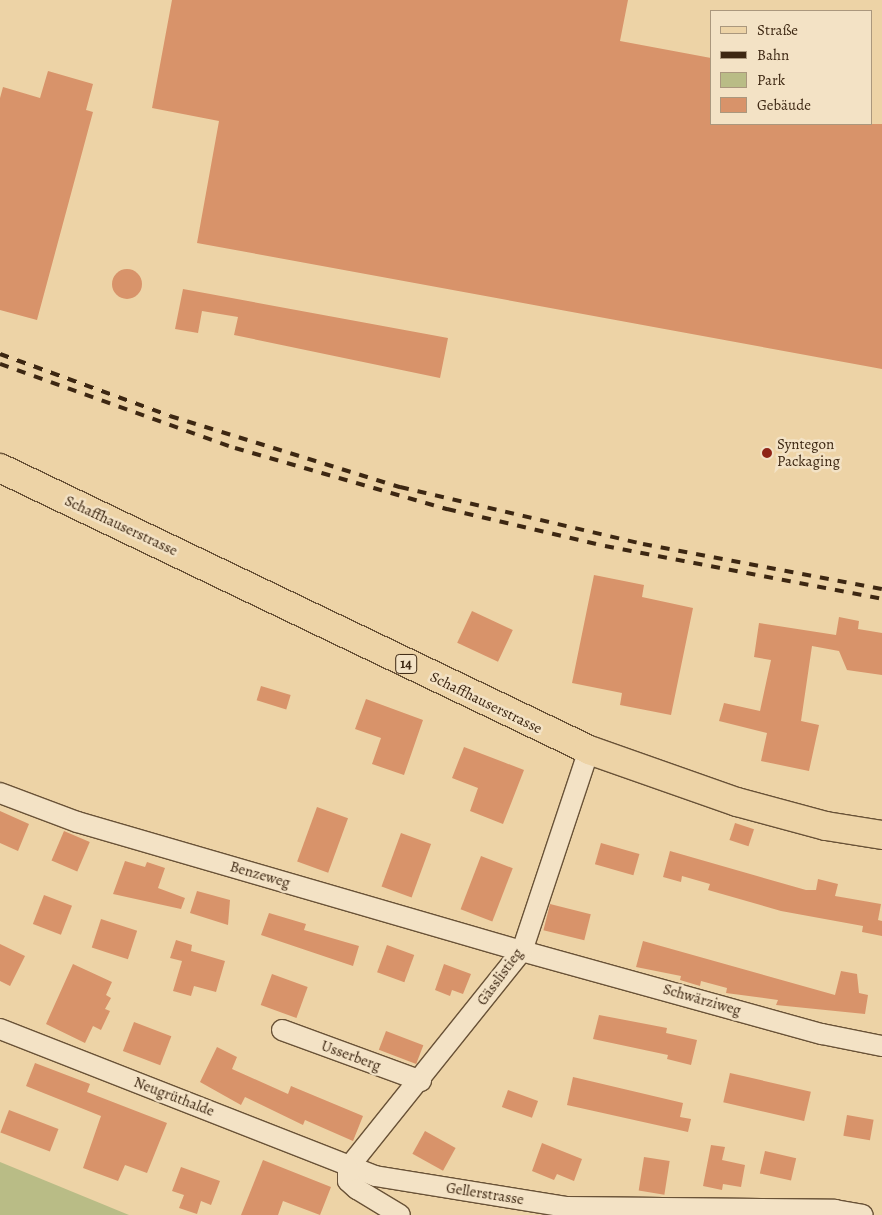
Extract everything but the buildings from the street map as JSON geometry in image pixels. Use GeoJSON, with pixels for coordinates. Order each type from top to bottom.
{"type":"FeatureCollection","features":[{"type":"Feature","properties":{"kind":"main road","name":"Schaffhauserstrasse"},"geometry":{"type":"LineString","coordinates":[[0,468],[589,750],[737,802],[826,826],[882,835]]}},
{"type":"Feature","properties":{"kind":"street","name":"Gässlistieg"},"geometry":{"type":"LineString","coordinates":[[348,1168],[421,1081],[522,951],[589,750]]}},
{"type":"Feature","properties":{"kind":"street","name":"Benzeweg"},"geometry":{"type":"LineString","coordinates":[[0,793],[86,824],[522,951]]}},
{"type":"Feature","properties":{"kind":"street","name":"Schwärziweg"},"geometry":{"type":"LineString","coordinates":[[522,951],[822,1034],[882,1046]]}},
{"type":"Feature","properties":{"kind":"street","name":"Neugrüthalde"},"geometry":{"type":"LineString","coordinates":[[0,1029],[348,1168]]}},
{"type":"Feature","properties":{"kind":"street","name":"Usserberg"},"geometry":{"type":"LineString","coordinates":[[282,1030],[421,1081]]}},
{"type":"Feature","properties":{"kind":"street"},"geometry":{"type":"LineString","coordinates":[[348,1168],[348,1181],[357,1189],[400,1215]]}},
{"type":"Feature","properties":{"kind":"street","name":"Gellerstrasse"},"geometry":{"type":"LineString","coordinates":[[348,1168],[408,1183],[566,1207],[836,1210],[864,1215]]}},
{"type":"Feature","properties":{"kind":"green space"},"geometry":{"type":"Polygon","coordinates":[[[0,1162],[129,1215],[0,1215],[0,1162]]]}},
{"type":"Feature","properties":{"kind":"railway"},"geometry":{"type":"LineString","coordinates":[[0,354],[170,416],[400,487],[643,544],[882,589]]}},
{"type":"Feature","properties":{"kind":"railway"},"geometry":{"type":"LineString","coordinates":[[0,364],[235,448],[447,509],[605,546],[882,599]]}},
{"type":"Feature","properties":{"kind":"place","name":"Syntegon Packaging"},"geometry":{"type":"Point","coordinates":[767,453]}}]}
